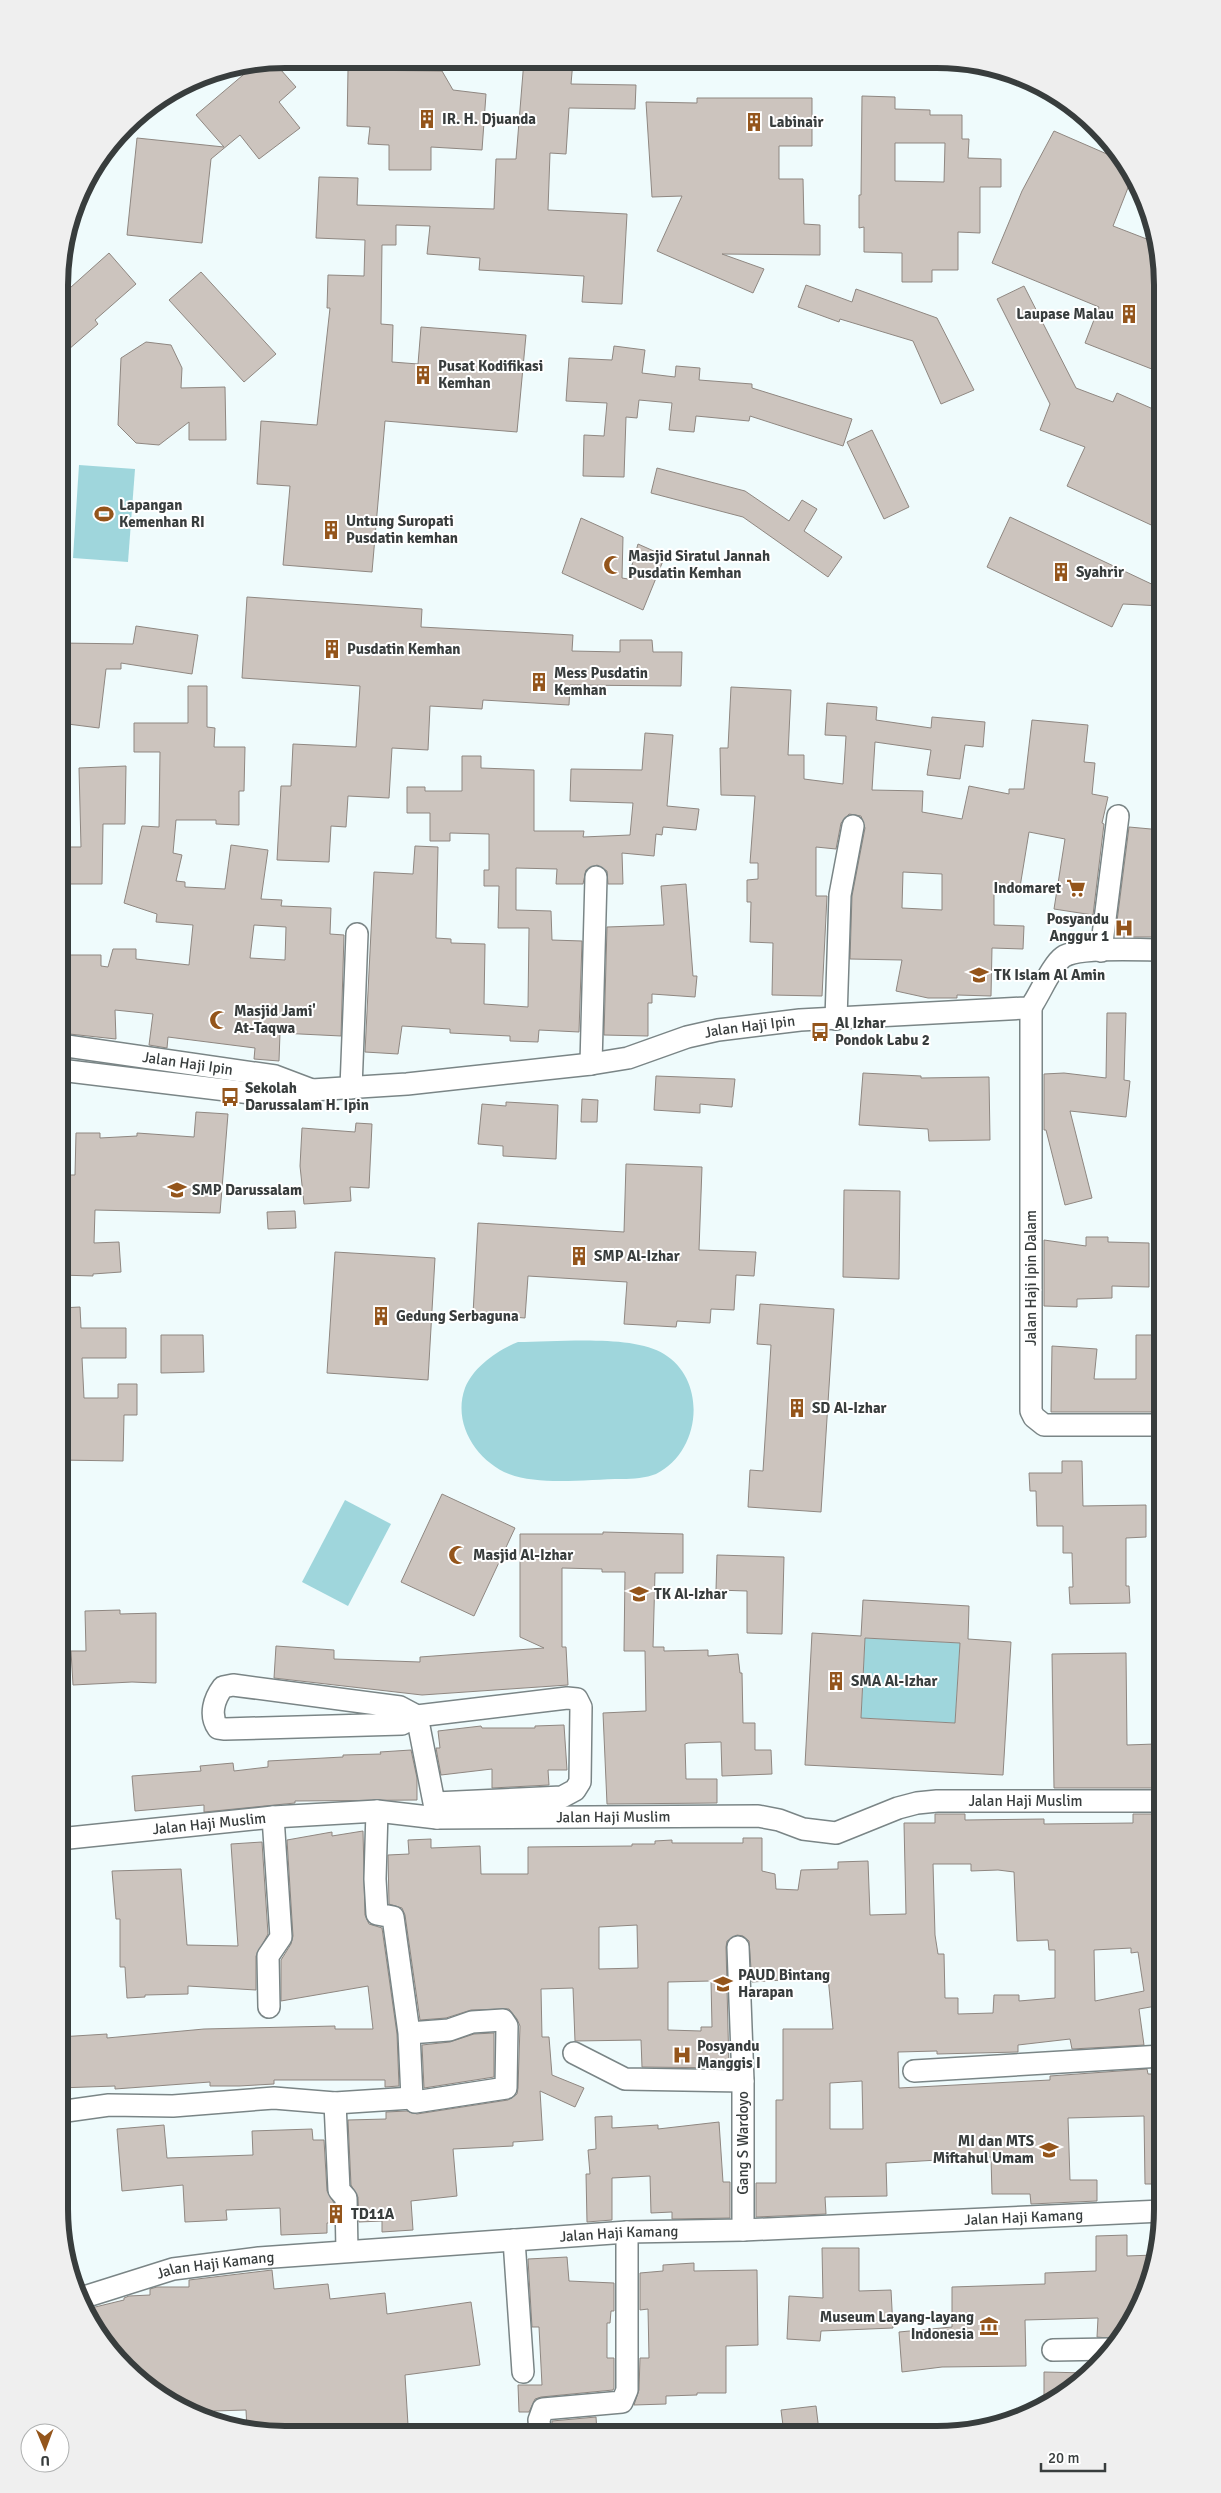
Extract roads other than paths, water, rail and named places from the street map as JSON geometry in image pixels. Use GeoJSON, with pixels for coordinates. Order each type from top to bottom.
{"type":"FeatureCollection","features":[{"type":"Feature","properties":{"kind":"street"},"geometry":{"type":"LineString","coordinates":[[1101,950],[1118,816]]}},
{"type":"Feature","properties":{"kind":"street"},"geometry":{"type":"LineString","coordinates":[[836,1019],[840,895],[853,826]]}},
{"type":"Feature","properties":{"kind":"street"},"geometry":{"type":"LineString","coordinates":[[591,1064],[596,876]]}},
{"type":"Feature","properties":{"kind":"street"},"geometry":{"type":"LineString","coordinates":[[351,1088],[357,934]]}},
{"type":"Feature","properties":{"kind":"street"},"geometry":{"type":"LineString","coordinates":[[1031,1007],[1064,956],[1076,952],[1101,950],[1154,950]]}},
{"type":"Feature","properties":{"kind":"street","name":"Jalan Haji Ipin"},"geometry":{"type":"LineString","coordinates":[[68,1071],[275,1096],[312,1090],[351,1088],[591,1064],[628,1058],[687,1037],[718,1030],[800,1020],[1031,1007]]}},
{"type":"Feature","properties":{"kind":"street","name":"Jalan Haji Ipin Dalam"},"geometry":{"type":"LineString","coordinates":[[1031,1007],[1031,1411],[1034,1417],[1044,1425],[1154,1425]]}},
{"type":"Feature","properties":{"kind":"street","name":"Jalan Haji Ipin"},"geometry":{"type":"LineString","coordinates":[[68,1046],[275,1076],[312,1090]]}},
{"type":"Feature","properties":{"kind":"street"},"geometry":{"type":"LineString","coordinates":[[94,1073],[100,1051]]}},
{"type":"Feature","properties":{"kind":"street"},"geometry":{"type":"LineString","coordinates":[[417,1716],[400,1707],[233,1686],[223,1687],[214,1704],[214,1722],[218,1728],[225,1729],[402,1724],[417,1716],[567,1698],[577,1699],[581,1707],[580,1782],[576,1790],[562,1797],[436,1811],[417,1716]]}},
{"type":"Feature","properties":{"kind":"street","name":"Jalan Haji Muslim"},"geometry":{"type":"LineString","coordinates":[[68,1838],[272,1817],[376,1811],[758,1816],[779,1820],[803,1829],[836,1833],[898,1808],[930,1801],[1154,1801]]}},
{"type":"Feature","properties":{"kind":"street"},"geometry":{"type":"LineString","coordinates":[[376,1811],[374,1879],[376,1914],[393,1917],[409,2033],[412,2098],[415,2102],[506,2088],[507,2026],[503,2020],[472,2022],[449,2030],[409,2033]]}},
{"type":"Feature","properties":{"kind":"street"},"geometry":{"type":"LineString","coordinates":[[269,2007],[268,1956],[281,1937],[272,1817]]}},
{"type":"Feature","properties":{"kind":"street"},"geometry":{"type":"LineString","coordinates":[[738,1947],[743,2081]]}},
{"type":"Feature","properties":{"kind":"street","name":"Gang S Wardoyo"},"geometry":{"type":"LineString","coordinates":[[574,2053],[625,2079],[743,2081],[743,2230]]}},
{"type":"Feature","properties":{"kind":"street"},"geometry":{"type":"LineString","coordinates":[[914,2071],[1154,2056]]}},
{"type":"Feature","properties":{"kind":"street"},"geometry":{"type":"LineString","coordinates":[[68,2111],[109,2105],[173,2106],[274,2098],[335,2103],[412,2098]]}},
{"type":"Feature","properties":{"kind":"street"},"geometry":{"type":"LineString","coordinates":[[335,2103],[339,2190],[346,2198],[347,2251]]}},
{"type":"Feature","properties":{"kind":"street","name":"Jalan Haji Kamang"},"geometry":{"type":"LineString","coordinates":[[86,2296],[174,2269],[195,2265],[347,2251],[628,2232],[743,2230],[1154,2211]]}},
{"type":"Feature","properties":{"kind":"street"},"geometry":{"type":"LineString","coordinates":[[540,2426],[539,2420],[544,2409],[622,2402],[627,2390],[628,2232]]}},
{"type":"Feature","properties":{"kind":"street"},"geometry":{"type":"LineString","coordinates":[[514,2240],[523,2372]]}},
{"type":"Feature","properties":{"kind":"street"},"geometry":{"type":"LineString","coordinates":[[1053,2350],[1102,2349]]}},
{"type":"Feature","properties":{"kind":"place","name":"IR. H. Djuanda"},"geometry":{"type":"Point","coordinates":[427,119]}},
{"type":"Feature","properties":{"kind":"place","name":"Labinair"},"geometry":{"type":"Point","coordinates":[754,122]}},
{"type":"Feature","properties":{"kind":"place","name":"Laupase Malau"},"geometry":{"type":"Point","coordinates":[1129,314]}},
{"type":"Feature","properties":{"kind":"place","name":"Pusat Kodifikasi Kemhan"},"geometry":{"type":"Point","coordinates":[423,375]}},
{"type":"Feature","properties":{"kind":"place","name":"Lapangan Kemenhan RI"},"geometry":{"type":"Point","coordinates":[104,514]}},
{"type":"Feature","properties":{"kind":"place","name":"Untung Suropati Pusdatin kemhan"},"geometry":{"type":"Point","coordinates":[331,530]}},
{"type":"Feature","properties":{"kind":"place","name":"Masjid Siratul Jannah Pusdatin Kemhan"},"geometry":{"type":"Point","coordinates":[613,565]}},
{"type":"Feature","properties":{"kind":"place","name":"Syahrir"},"geometry":{"type":"Point","coordinates":[1061,572]}},
{"type":"Feature","properties":{"kind":"place","name":"Pusdatin Kemhan"},"geometry":{"type":"Point","coordinates":[332,649]}},
{"type":"Feature","properties":{"kind":"place","name":"Mess Pusdatin Kemhan"},"geometry":{"type":"Point","coordinates":[539,682]}},
{"type":"Feature","properties":{"kind":"place","name":"Indomaret"},"geometry":{"type":"Point","coordinates":[1076,888]}},
{"type":"Feature","properties":{"kind":"place","name":"Posyandu Anggur 1"},"geometry":{"type":"Point","coordinates":[1124,928]}},
{"type":"Feature","properties":{"kind":"place","name":"TK Islam Al Amin"},"geometry":{"type":"Point","coordinates":[979,975]}},
{"type":"Feature","properties":{"kind":"place","name":"Masjid Jami' At-Taqwa"},"geometry":{"type":"Point","coordinates":[219,1020]}},
{"type":"Feature","properties":{"kind":"place","name":"Al Izhar Pondok Labu 2"},"geometry":{"type":"Point","coordinates":[820,1032]}},
{"type":"Feature","properties":{"kind":"place","name":"Sekolah Darussalam H. Ipin"},"geometry":{"type":"Point","coordinates":[230,1097]}},
{"type":"Feature","properties":{"kind":"place","name":"SMP Darussalam"},"geometry":{"type":"Point","coordinates":[177,1190]}},
{"type":"Feature","properties":{"kind":"place","name":"SMP Al-Izhar"},"geometry":{"type":"Point","coordinates":[579,1256]}},
{"type":"Feature","properties":{"kind":"place","name":"Gedung Serbaguna"},"geometry":{"type":"Point","coordinates":[381,1316]}},
{"type":"Feature","properties":{"kind":"place","name":"SD Al-Izhar"},"geometry":{"type":"Point","coordinates":[797,1408]}},
{"type":"Feature","properties":{"kind":"place","name":"Masjid Al-Izhar"},"geometry":{"type":"Point","coordinates":[458,1555]}},
{"type":"Feature","properties":{"kind":"place","name":"TK Al-Izhar"},"geometry":{"type":"Point","coordinates":[639,1594]}},
{"type":"Feature","properties":{"kind":"place","name":"SMA Al-Izhar"},"geometry":{"type":"Point","coordinates":[836,1681]}},
{"type":"Feature","properties":{"kind":"place","name":"PAUD Bintang Harapan"},"geometry":{"type":"Point","coordinates":[723,1984]}},
{"type":"Feature","properties":{"kind":"place","name":"Posyandu Manggis I"},"geometry":{"type":"Point","coordinates":[682,2055]}},
{"type":"Feature","properties":{"kind":"place","name":"MI dan MTS Miftahul Umam"},"geometry":{"type":"Point","coordinates":[1049,2150]}},
{"type":"Feature","properties":{"kind":"place","name":"TD11A"},"geometry":{"type":"Point","coordinates":[336,2214]}},
{"type":"Feature","properties":{"kind":"place","name":"Museum Layang-layang Indonesia"},"geometry":{"type":"Point","coordinates":[989,2326]}}]}
